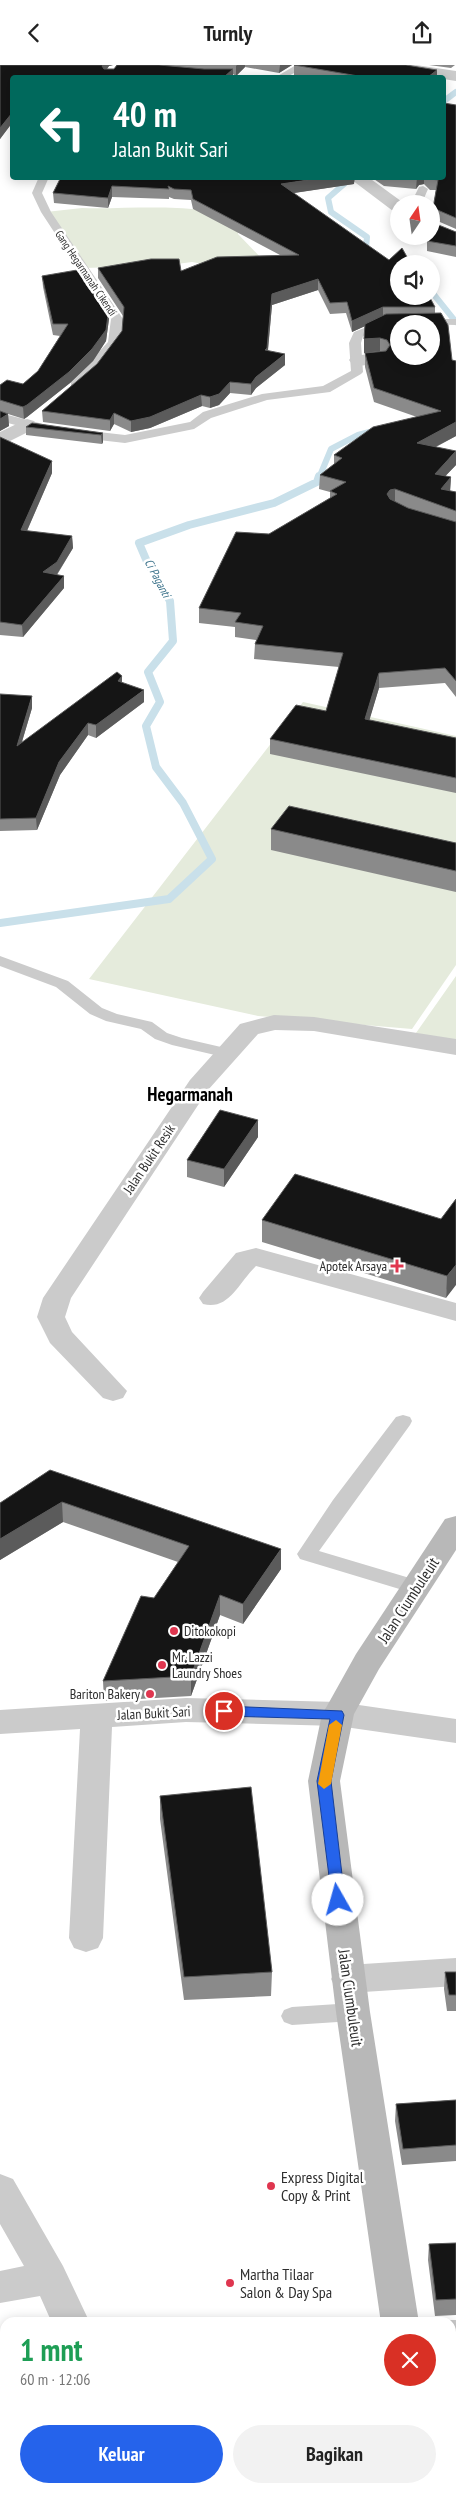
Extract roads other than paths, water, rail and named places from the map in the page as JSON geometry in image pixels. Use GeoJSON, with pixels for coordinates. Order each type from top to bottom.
{"type":"FeatureCollection","features":[{"type":"Feature","properties":{"kind":"main road","name":"Jalan Ciumbuleuit"},"geometry":{"type":"LineString","coordinates":[[399,2317],[352,2012],[324,1781],[338,1715],[367,1662],[456,1527]]}},
{"type":"Feature","properties":{"kind":"street"},"geometry":{"type":"LineString","coordinates":[[387,65],[456,76]]}},
{"type":"Feature","properties":{"kind":"street"},"geometry":{"type":"LineString","coordinates":[[446,85],[456,76]]}},
{"type":"Feature","properties":{"kind":"street"},"geometry":{"type":"LineString","coordinates":[[360,180],[390,201]]}},
{"type":"Feature","properties":{"kind":"street"},"geometry":{"type":"LineString","coordinates":[[358,360],[378,359]]}},
{"type":"Feature","properties":{"kind":"street"},"geometry":{"type":"LineString","coordinates":[[0,440],[35,421]]}},
{"type":"Feature","properties":{"kind":"street","name":"Jalan Bukit Resik"},"geometry":{"type":"LineString","coordinates":[[113,1391],[60,1336],[51,1317],[57,1298],[199,1085],[250,1029],[274,1023],[314,1024],[362,1030],[456,1047]]}},
{"type":"Feature","properties":{"kind":"street"},"geometry":{"type":"LineString","coordinates":[[213,1298],[246,1259],[256,1257],[456,1312]]}},
{"type":"Feature","properties":{"kind":"street","name":"Jalan Bukit Sari"},"geometry":{"type":"LineString","coordinates":[[0,1722],[186,1710],[338,1715],[456,1731]]}},
{"type":"Feature","properties":{"kind":"street"},"geometry":{"type":"LineString","coordinates":[[86,1938],[97,1717]]}},
{"type":"Feature","properties":{"kind":"street"},"geometry":{"type":"LineString","coordinates":[[348,1979],[456,1972]]}},
{"type":"Feature","properties":{"kind":"street"},"geometry":{"type":"LineString","coordinates":[[0,2190],[50,2278],[68,2317]]}},
{"type":"Feature","properties":{"kind":"street"},"geometry":{"type":"LineString","coordinates":[[0,2287],[50,2278]]}},
{"type":"Feature","properties":{"kind":"lane"},"geometry":{"type":"LineString","coordinates":[[285,75],[303,65]]}},
{"type":"Feature","properties":{"kind":"lane","name":"Gang Hegarmanah Cikendi"},"geometry":{"type":"LineString","coordinates":[[43,180],[37,193],[46,213],[117,319],[114,343],[63,397]]}},
{"type":"Feature","properties":{"kind":"lane"},"geometry":{"type":"LineString","coordinates":[[420,195],[423,189]]}},
{"type":"Feature","properties":{"kind":"lane"},"geometry":{"type":"LineString","coordinates":[[0,417],[35,421],[60,431],[125,439],[194,425],[207,415],[266,397],[326,389],[357,372],[358,360],[355,343],[358,335],[383,323],[390,323]]}},
{"type":"Feature","properties":{"kind":"lane"},"geometry":{"type":"LineString","coordinates":[[0,961],[62,984],[96,1011],[112,1018],[146,1025],[161,1036],[178,1042],[228,1053]]}},
{"type":"Feature","properties":{"kind":"lane"},"geometry":{"type":"LineString","coordinates":[[403,1421],[340,1505],[308,1554],[416,1587]]}},
{"type":"Feature","properties":{"kind":"lane"},"geometry":{"type":"LineString","coordinates":[[292,2016],[352,2012]]}},
{"type":"Feature","properties":{"kind":"waterway","name":"Ci Paganti"},"geometry":{"type":"LineString","coordinates":[[446,100],[456,92]]}},
{"type":"Feature","properties":{"kind":"waterway","name":"Ci Paganti"},"geometry":{"type":"LineString","coordinates":[[349,180],[328,198],[331,212],[367,237],[366,248],[374,254]]}},
{"type":"Feature","properties":{"kind":"waterway","name":"Ci Paganti"},"geometry":{"type":"LineString","coordinates":[[440,302],[456,322]]}},
{"type":"Feature","properties":{"kind":"waterway","name":"Ci Paganti"},"geometry":{"type":"LineString","coordinates":[[319,478],[331,449],[358,435],[377,430]]}},
{"type":"Feature","properties":{"kind":"waterway","name":"Ci Paganti"},"geometry":{"type":"LineString","coordinates":[[0,923],[169,899],[212,859],[183,803],[156,767],[146,726],[160,702],[148,672],[173,641],[170,601],[148,564],[139,543],[189,525],[274,503],[317,482],[319,476]]}},
{"type":"Feature","properties":{"kind":"place","name":"Apotek Arsaya"},"geometry":{"type":"Point","coordinates":[397,1266]}},
{"type":"Feature","properties":{"kind":"place","name":"Ditokokopi"},"geometry":{"type":"Point","coordinates":[174,1631]}},
{"type":"Feature","properties":{"kind":"place","name":"Mr. Lazzi Laundry Shoes"},"geometry":{"type":"Point","coordinates":[162,1665]}},
{"type":"Feature","properties":{"kind":"place","name":"Bariton Bakery"},"geometry":{"type":"Point","coordinates":[150,1694]}},
{"type":"Feature","properties":{"kind":"place","name":"Express Digital Copy & Print"},"geometry":{"type":"Point","coordinates":[271,2186]}},
{"type":"Feature","properties":{"kind":"place","name":"Martha Tilaar Salon & Day Spa"},"geometry":{"type":"Point","coordinates":[230,2283]}},
{"type":"Feature","properties":{"kind":"district","name":"Hegarmanah"},"geometry":{"type":"Point","coordinates":[190,1094]}}]}
